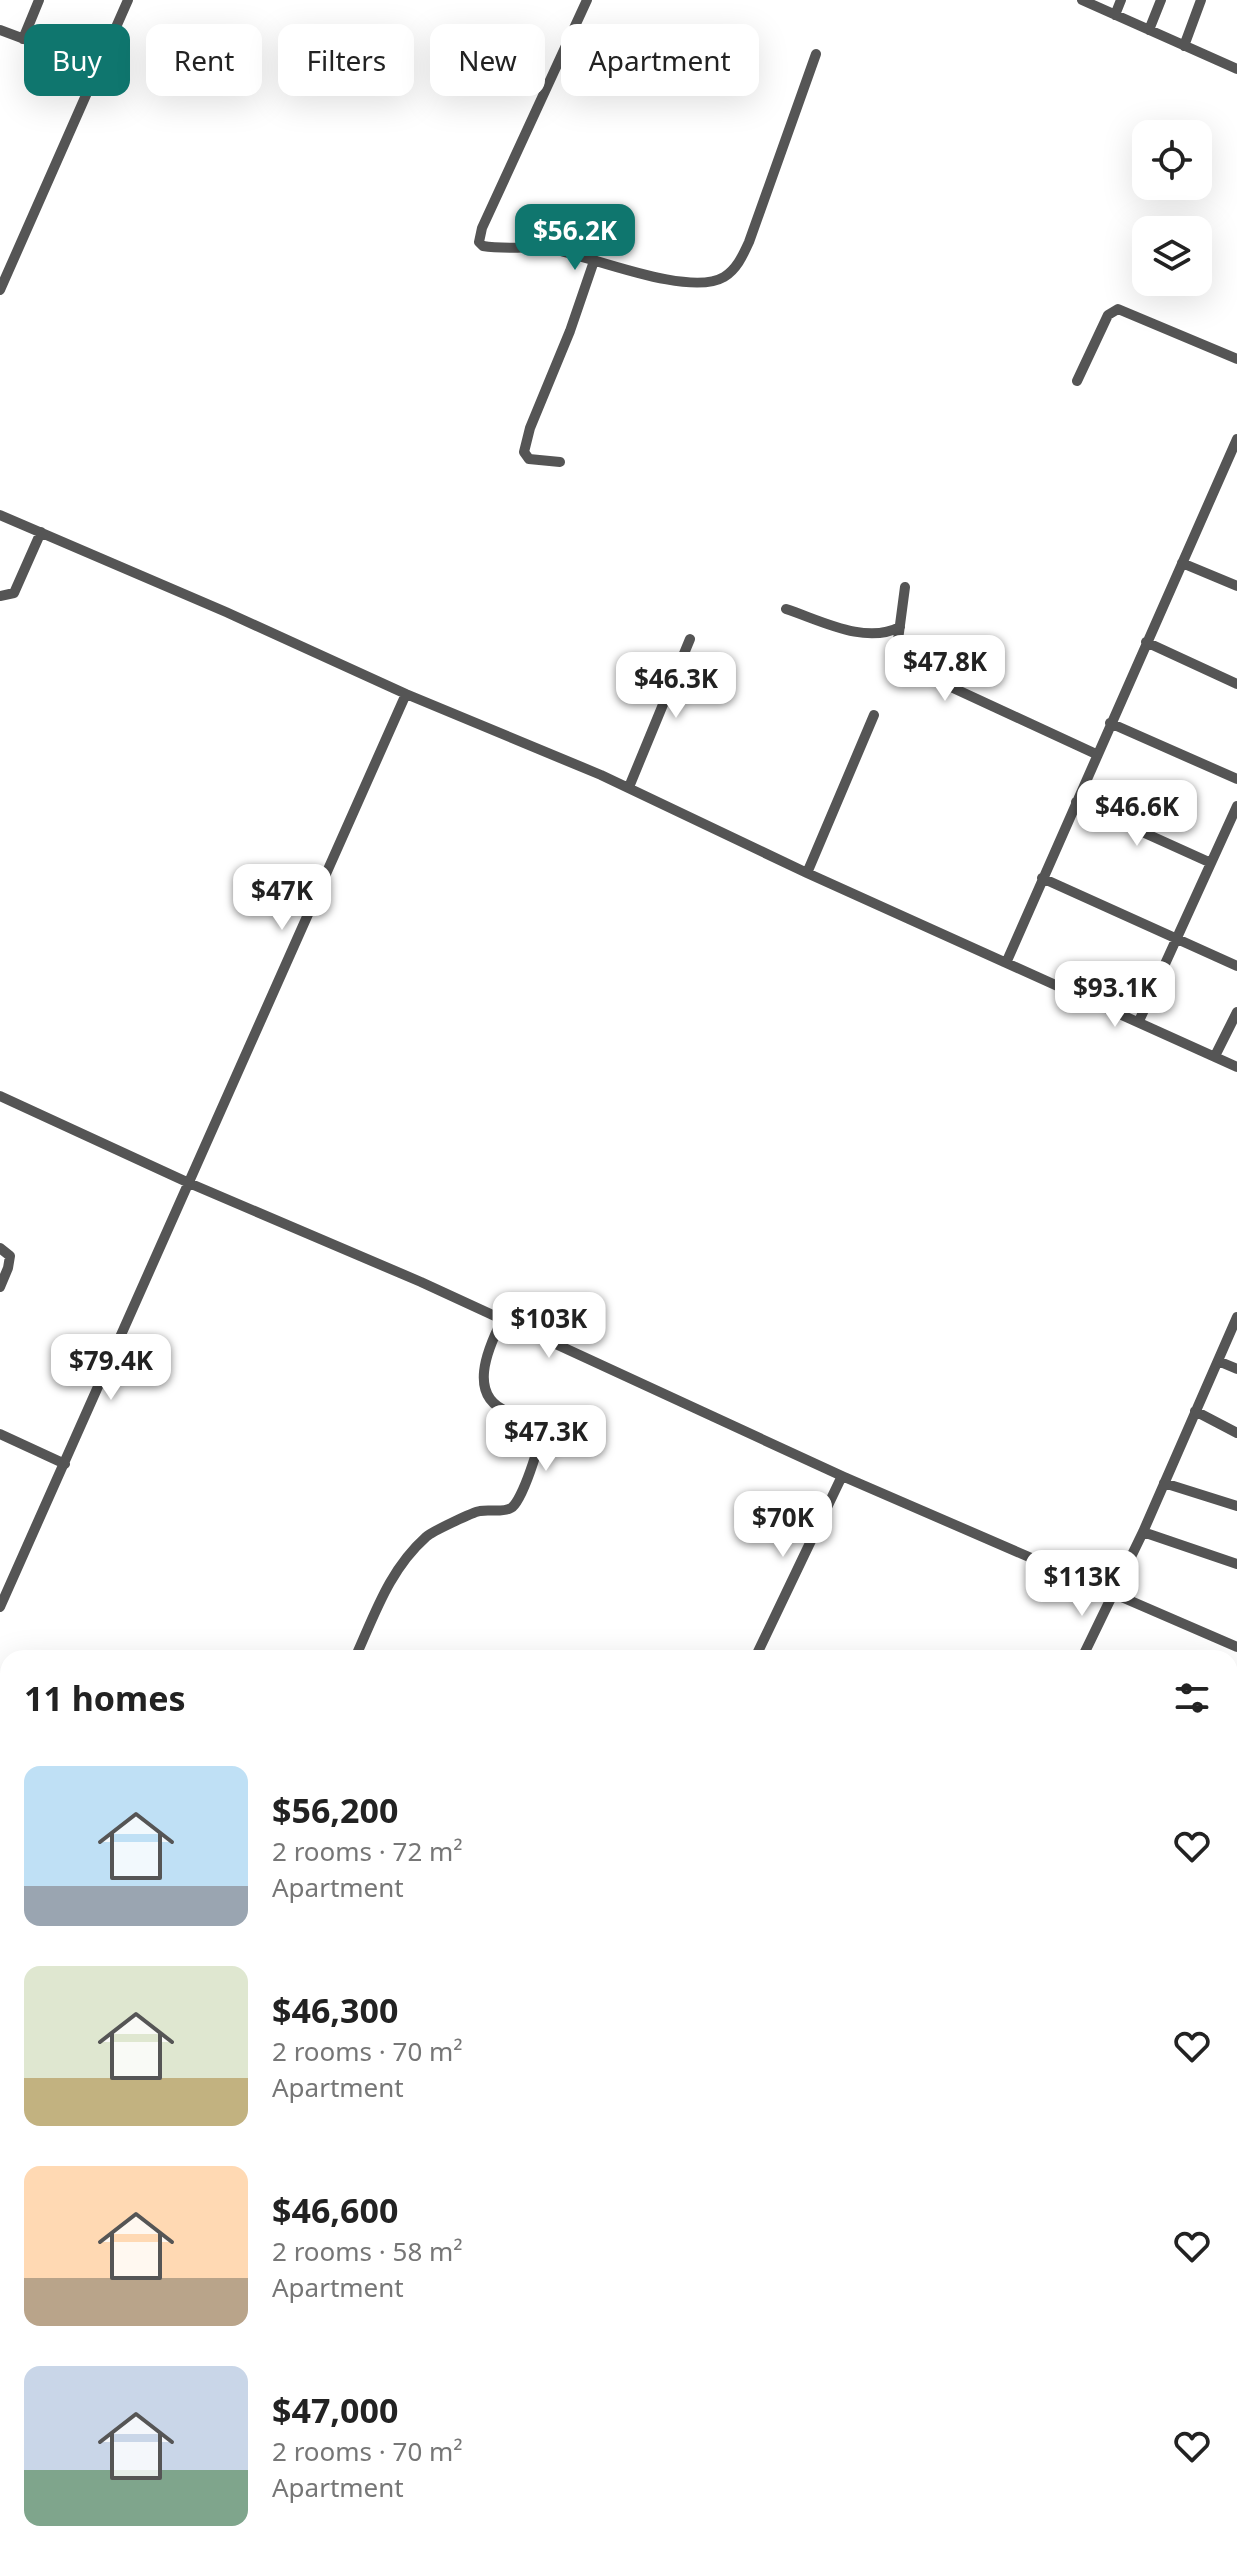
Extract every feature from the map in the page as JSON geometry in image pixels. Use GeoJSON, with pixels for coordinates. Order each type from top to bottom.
{"type":"FeatureCollection","features":[{"type":"Feature","properties":{"kind":"street"},"geometry":{"type":"LineString","coordinates":[[0,30],[23,39],[39,0]]}},
{"type":"Feature","properties":{"kind":"street"},"geometry":{"type":"LineString","coordinates":[[118,24],[128,0]]}},
{"type":"Feature","properties":{"kind":"street"},"geometry":{"type":"LineString","coordinates":[[587,0],[479,236],[483,246],[546,248],[639,273],[704,283],[721,279],[740,261],[753,231],[816,54]]}},
{"type":"Feature","properties":{"kind":"street"},"geometry":{"type":"LineString","coordinates":[[1082,0],[1237,69]]}},
{"type":"Feature","properties":{"kind":"street"},"geometry":{"type":"LineString","coordinates":[[1115,15],[1121,0]]}},
{"type":"Feature","properties":{"kind":"street"},"geometry":{"type":"LineString","coordinates":[[1149,30],[1161,0]]}},
{"type":"Feature","properties":{"kind":"street"},"geometry":{"type":"LineString","coordinates":[[1184,46],[1201,0]]}},
{"type":"Feature","properties":{"kind":"street"},"geometry":{"type":"LineString","coordinates":[[0,290],[86,96]]}},
{"type":"Feature","properties":{"kind":"street"},"geometry":{"type":"LineString","coordinates":[[560,462],[529,459],[524,452],[530,428],[570,331],[594,261]]}},
{"type":"Feature","properties":{"kind":"street"},"geometry":{"type":"LineString","coordinates":[[1077,381],[1108,315],[1118,309],[1237,359]]}},
{"type":"Feature","properties":{"kind":"street"},"geometry":{"type":"LineString","coordinates":[[1006,963],[1237,439]]}},
{"type":"Feature","properties":{"kind":"street"},"geometry":{"type":"LineString","coordinates":[[0,515],[406,694],[629,787],[807,873],[1237,1067]]}},
{"type":"Feature","properties":{"kind":"street"},"geometry":{"type":"LineString","coordinates":[[0,596],[14,593],[41,532]]}},
{"type":"Feature","properties":{"kind":"street"},"geometry":{"type":"LineString","coordinates":[[1182,563],[1237,586]]}},
{"type":"Feature","properties":{"kind":"street"},"geometry":{"type":"LineString","coordinates":[[905,587],[897,662],[1096,754]]}},
{"type":"Feature","properties":{"kind":"street"},"geometry":{"type":"LineString","coordinates":[[786,609],[863,633],[883,633],[900,627]]}},
{"type":"Feature","properties":{"kind":"street"},"geometry":{"type":"LineString","coordinates":[[629,787],[690,639]]}},
{"type":"Feature","properties":{"kind":"street"},"geometry":{"type":"LineString","coordinates":[[1146,642],[1237,684]]}},
{"type":"Feature","properties":{"kind":"street"},"geometry":{"type":"LineString","coordinates":[[0,1607],[406,694]]}},
{"type":"Feature","properties":{"kind":"street"},"geometry":{"type":"LineString","coordinates":[[807,873],[874,715]]}},
{"type":"Feature","properties":{"kind":"street"},"geometry":{"type":"LineString","coordinates":[[1110,723],[1237,779]]}},
{"type":"Feature","properties":{"kind":"street"},"geometry":{"type":"LineString","coordinates":[[1076,802],[1211,863]]}},
{"type":"Feature","properties":{"kind":"street"},"geometry":{"type":"LineString","coordinates":[[1139,1021],[1237,806]]}},
{"type":"Feature","properties":{"kind":"street"},"geometry":{"type":"LineString","coordinates":[[1042,878],[1237,966]]}},
{"type":"Feature","properties":{"kind":"street"},"geometry":{"type":"LineString","coordinates":[[1215,1056],[1237,1012]]}},
{"type":"Feature","properties":{"kind":"street"},"geometry":{"type":"LineString","coordinates":[[0,1096],[842,1476],[1237,1647]]}},
{"type":"Feature","properties":{"kind":"street"},"geometry":{"type":"LineString","coordinates":[[0,1248],[10,1256],[10,1261],[0,1287]]}},
{"type":"Feature","properties":{"kind":"street"},"geometry":{"type":"LineString","coordinates":[[1086,1650],[1143,1532],[1237,1317]]}},
{"type":"Feature","properties":{"kind":"street"},"geometry":{"type":"LineString","coordinates":[[359,1650],[395,1570],[417,1546],[437,1529],[455,1524],[469,1515],[483,1510],[506,1510],[516,1503],[538,1448],[541,1429],[536,1422],[500,1407],[487,1393],[485,1356],[502,1320]]}},
{"type":"Feature","properties":{"kind":"street"},"geometry":{"type":"LineString","coordinates":[[1218,1361],[1237,1369]]}},
{"type":"Feature","properties":{"kind":"street"},"geometry":{"type":"LineString","coordinates":[[1195,1411],[1237,1433]]}},
{"type":"Feature","properties":{"kind":"street"},"geometry":{"type":"LineString","coordinates":[[0,1434],[65,1464]]}},
{"type":"Feature","properties":{"kind":"street"},"geometry":{"type":"LineString","coordinates":[[759,1650],[842,1476]]}},
{"type":"Feature","properties":{"kind":"street"},"geometry":{"type":"LineString","coordinates":[[1164,1483],[1237,1506]]}},
{"type":"Feature","properties":{"kind":"street"},"geometry":{"type":"LineString","coordinates":[[1143,1532],[1237,1564]]}}]}
